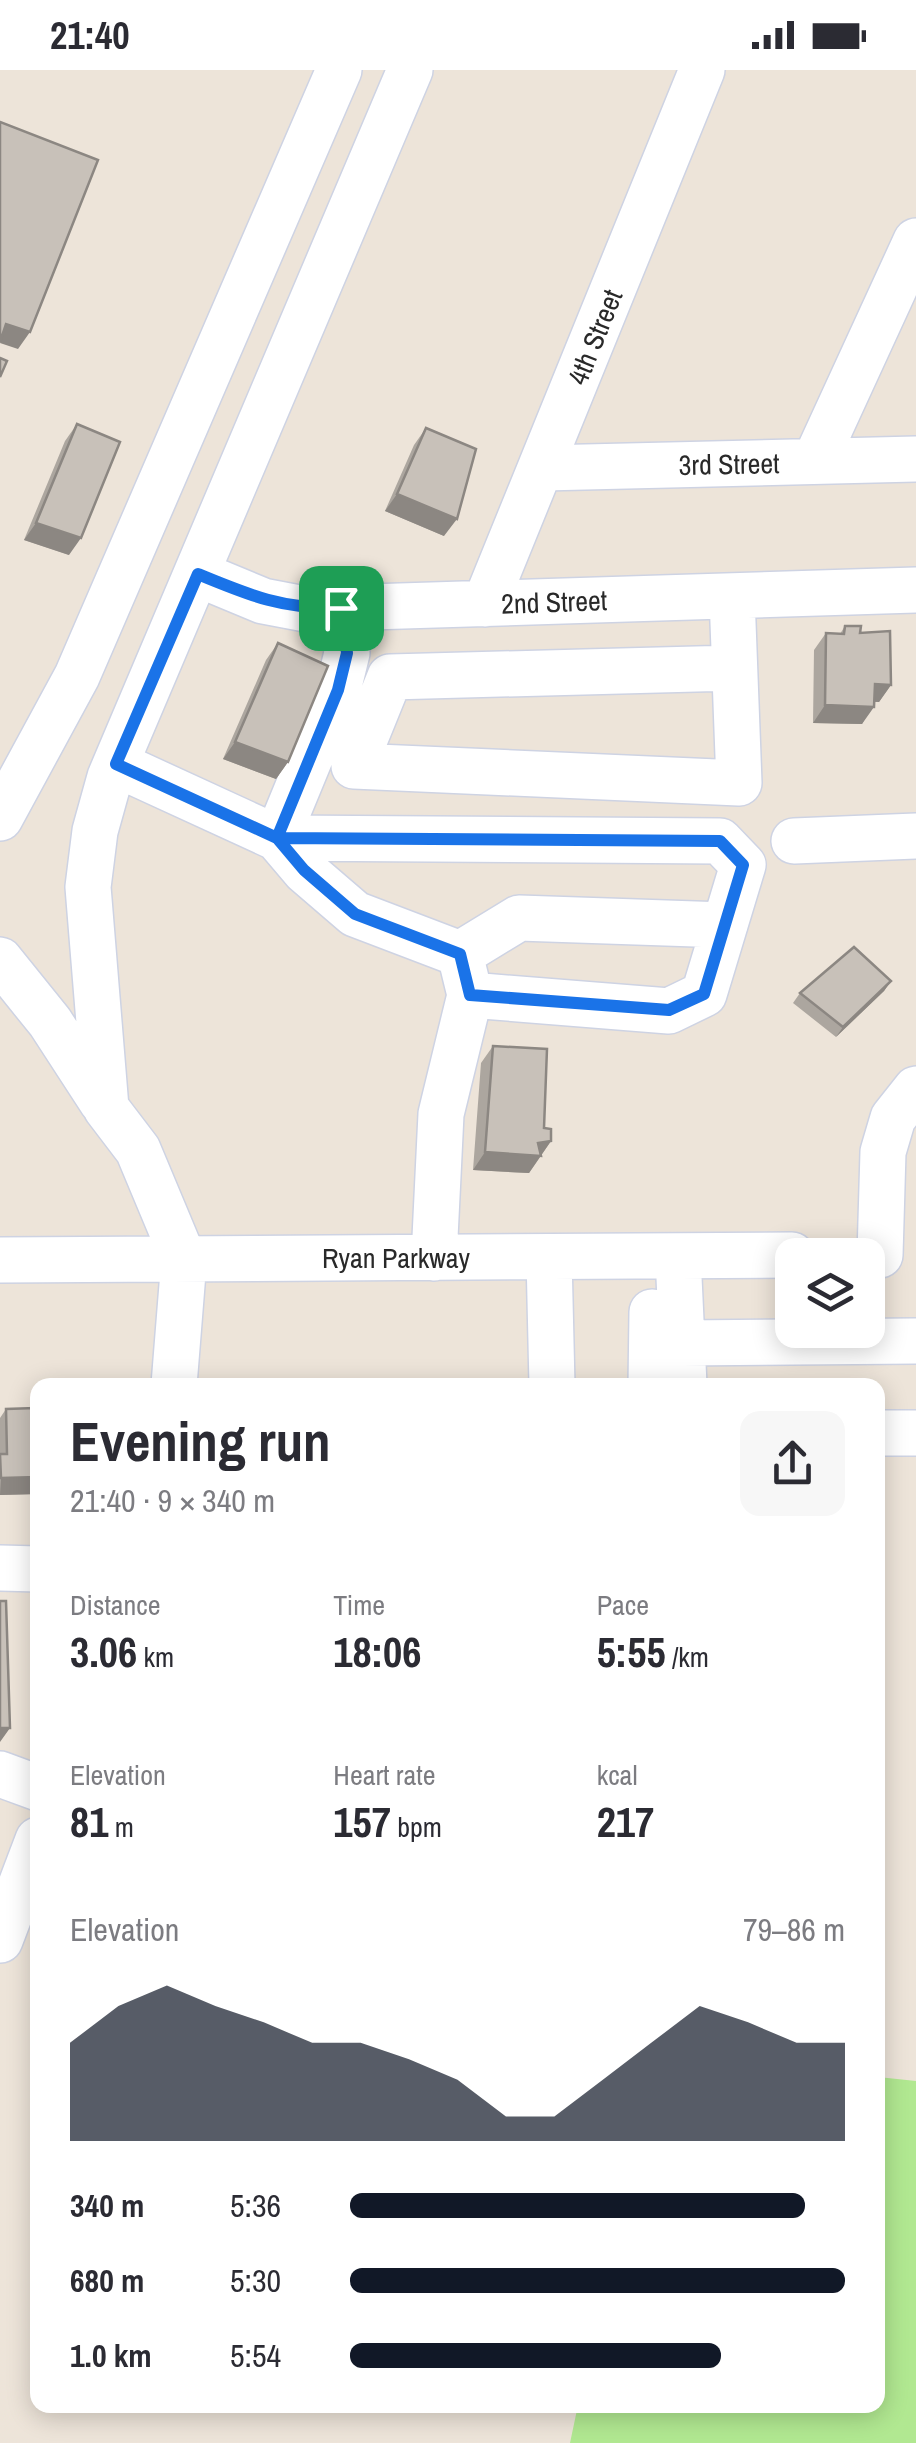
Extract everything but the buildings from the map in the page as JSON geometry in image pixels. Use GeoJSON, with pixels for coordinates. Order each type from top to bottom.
{"type":"FeatureCollection","features":[{"type":"Feature","properties":{"kind":"street"},"geometry":{"type":"LineString","coordinates":[[0,818],[77,676],[339,70]]}},
{"type":"Feature","properties":{"kind":"street"},"geometry":{"type":"LineString","coordinates":[[106,1108],[88,888],[94,832],[116,764],[410,70]]}},
{"type":"Feature","properties":{"kind":"street","name":"4th Street"},"geometry":{"type":"LineString","coordinates":[[486,604],[702,70]]}},
{"type":"Feature","properties":{"kind":"street"},"geometry":{"type":"LineString","coordinates":[[815,462],[916,241]]}},
{"type":"Feature","properties":{"kind":"street","name":"3rd Street"},"geometry":{"type":"LineString","coordinates":[[543,468],[916,459]]}},
{"type":"Feature","properties":{"kind":"street","name":"2nd Street"},"geometry":{"type":"LineString","coordinates":[[198,574],[263,601],[305,609],[916,590]]}},
{"type":"Feature","properties":{"kind":"street"},"geometry":{"type":"LineString","coordinates":[[732,596],[739,783],[354,766],[390,676],[734,668]]}},
{"type":"Feature","properties":{"kind":"street"},"geometry":{"type":"LineString","coordinates":[[277,838],[338,690],[347,653],[341,608]]}},
{"type":"Feature","properties":{"kind":"street"},"geometry":{"type":"LineString","coordinates":[[116,764],[277,838],[720,841],[743,865],[704,994],[669,1010],[465,974],[355,914],[304,870],[277,838]]}},
{"type":"Feature","properties":{"kind":"street"},"geometry":{"type":"LineString","coordinates":[[794,841],[916,836]]}},
{"type":"Feature","properties":{"kind":"street"},"geometry":{"type":"LineString","coordinates":[[434,1258],[441,1114],[465,974],[518,918],[725,925]]}},
{"type":"Feature","properties":{"kind":"street"},"geometry":{"type":"LineString","coordinates":[[0,960],[50,1022],[138,1150],[184,1260],[175,1378]]}},
{"type":"Feature","properties":{"kind":"street"},"geometry":{"type":"LineString","coordinates":[[888,1255],[883,1152],[893,1118],[916,1090]]}},
{"type":"Feature","properties":{"kind":"street"},"geometry":{"type":"LineString","coordinates":[[666,1256],[683,1364],[916,1342]]}},
{"type":"Feature","properties":{"kind":"street"},"geometry":{"type":"LineString","coordinates":[[652,1378],[666,1256]]}},
{"type":"Feature","properties":{"kind":"street","name":"Ryan Parkway"},"geometry":{"type":"LineString","coordinates":[[0,1260],[775,1256]]}},
{"type":"Feature","properties":{"kind":"street"},"geometry":{"type":"LineString","coordinates":[[549,1258],[552,1378]]}},
{"type":"Feature","properties":{"kind":"street"},"geometry":{"type":"LineString","coordinates":[[885,1433],[916,1433]]}},
{"type":"Feature","properties":{"kind":"street"},"geometry":{"type":"LineString","coordinates":[[0,1568],[30,1568]]}},
{"type":"Feature","properties":{"kind":"street"},"geometry":{"type":"LineString","coordinates":[[0,1940],[30,1861]]}},
{"type":"Feature","properties":{"kind":"green space"},"geometry":{"type":"Polygon","coordinates":[[[885,2078],[916,2081],[916,2443],[570,2443],[576,2413],[885,2413],[885,2078]]]}},
{"type":"Feature","properties":{"kind":"route"},"geometry":{"type":"LineString","coordinates":[[341,608],[305,609],[263,601],[198,574],[116,764],[277,838],[304,870],[355,914],[460,954],[470,995],[669,1010],[704,994],[743,865],[720,841],[277,838],[338,690],[347,653],[341,608]]}}]}
